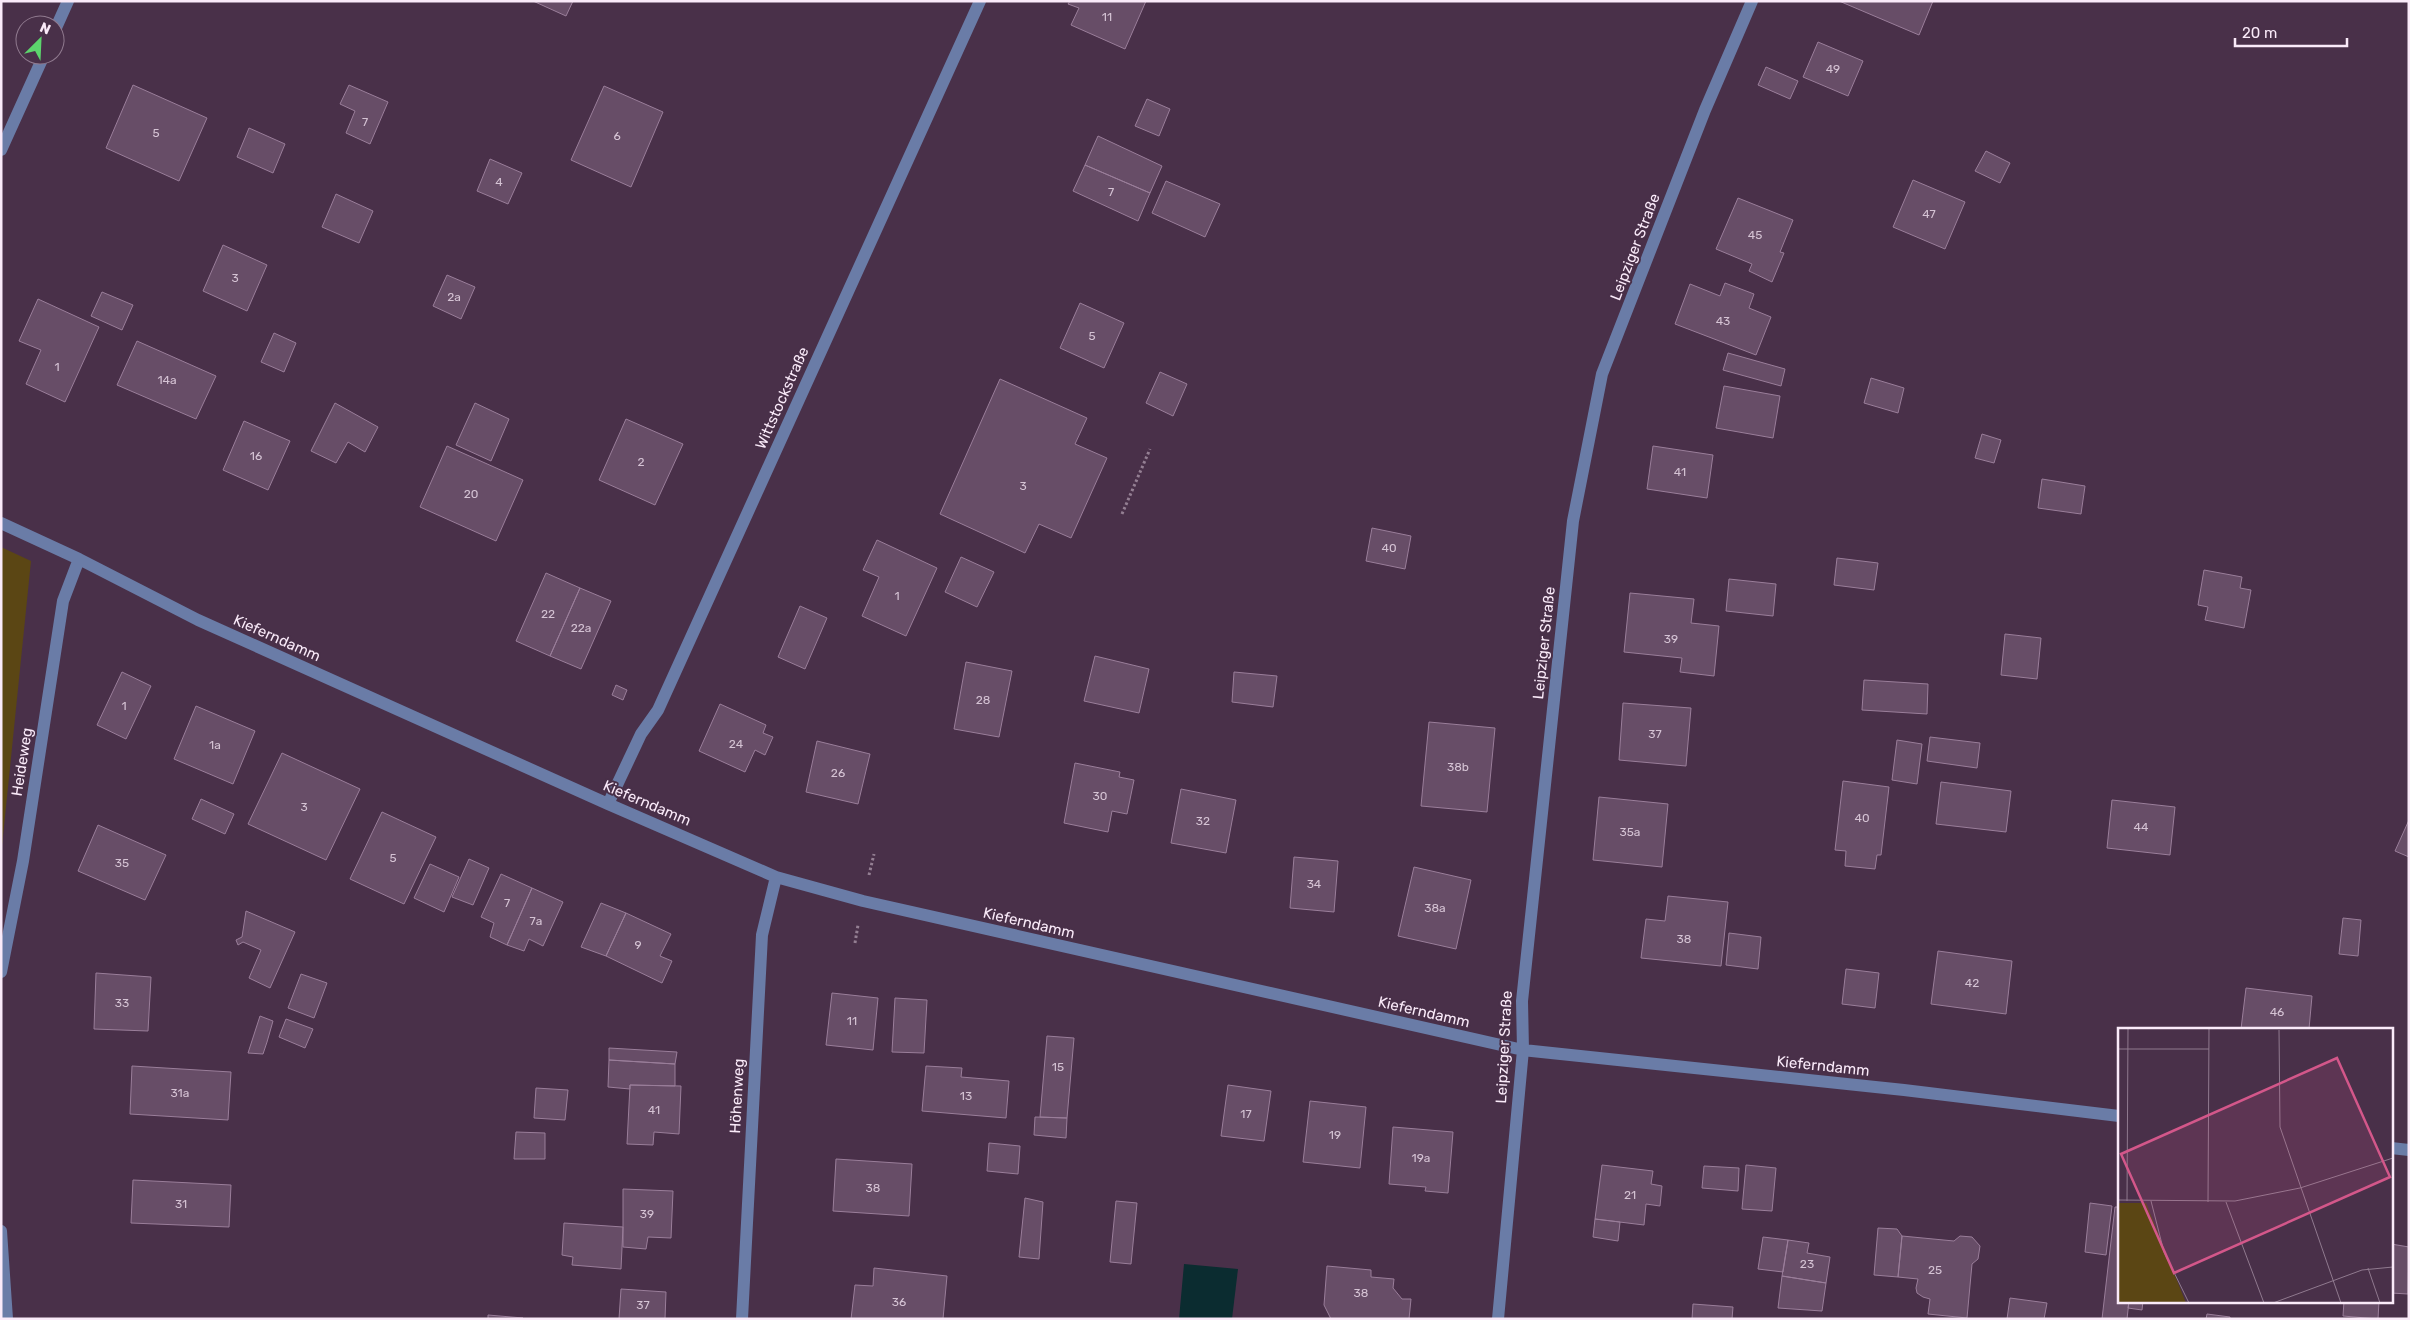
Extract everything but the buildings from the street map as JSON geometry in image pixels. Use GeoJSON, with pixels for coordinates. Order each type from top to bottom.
{"type":"FeatureCollection","features":[{"type":"Feature","properties":{"kind":"street"},"geometry":{"type":"LineString","coordinates":[[62,15],[68,1]]}},
{"type":"Feature","properties":{"kind":"street","name":"Wittstockstraße"},"geometry":{"type":"LineString","coordinates":[[608,804],[641,734],[658,710],[980,1]]}},
{"type":"Feature","properties":{"kind":"street","name":"Leipziger Straße"},"geometry":{"type":"LineString","coordinates":[[1498,1319],[1523,1050],[1522,1001],[1573,521],[1596,400],[1602,374],[1705,110],[1752,1]]}},
{"type":"Feature","properties":{"kind":"street"},"geometry":{"type":"LineString","coordinates":[[1,150],[39,65]]}},
{"type":"Feature","properties":{"kind":"street","name":"Kieferndamm"},"geometry":{"type":"LineString","coordinates":[[1,523],[79,559],[198,620],[608,804],[776,876],[864,901],[1523,1050],[1904,1090],[2118,1116]]}},
{"type":"Feature","properties":{"kind":"street","name":"Heideweg"},"geometry":{"type":"LineString","coordinates":[[1,972],[23,861],[63,601],[79,559]]}},
{"type":"Feature","properties":{"kind":"street","name":"Höhenweg"},"geometry":{"type":"LineString","coordinates":[[742,1319],[762,935],[776,876]]}},
{"type":"Feature","properties":{"kind":"street"},"geometry":{"type":"LineString","coordinates":[[2392,1148],[2409,1150]]}},
{"type":"Feature","properties":{"kind":"street"},"geometry":{"type":"LineString","coordinates":[[1,1231],[7,1319]]}},
{"type":"Feature","properties":{"kind":"path"},"geometry":{"type":"LineString","coordinates":[[1122,514],[1150,449]]}},
{"type":"Feature","properties":{"kind":"shaded area"},"geometry":{"type":"Polygon","coordinates":[[[1,547],[31,561],[1,856],[1,547]]]}},
{"type":"Feature","properties":{"kind":"shaded area"},"geometry":{"type":"Polygon","coordinates":[[[1184,1264],[1238,1269],[1232,1319],[1179,1319],[1184,1264]]]}}]}
